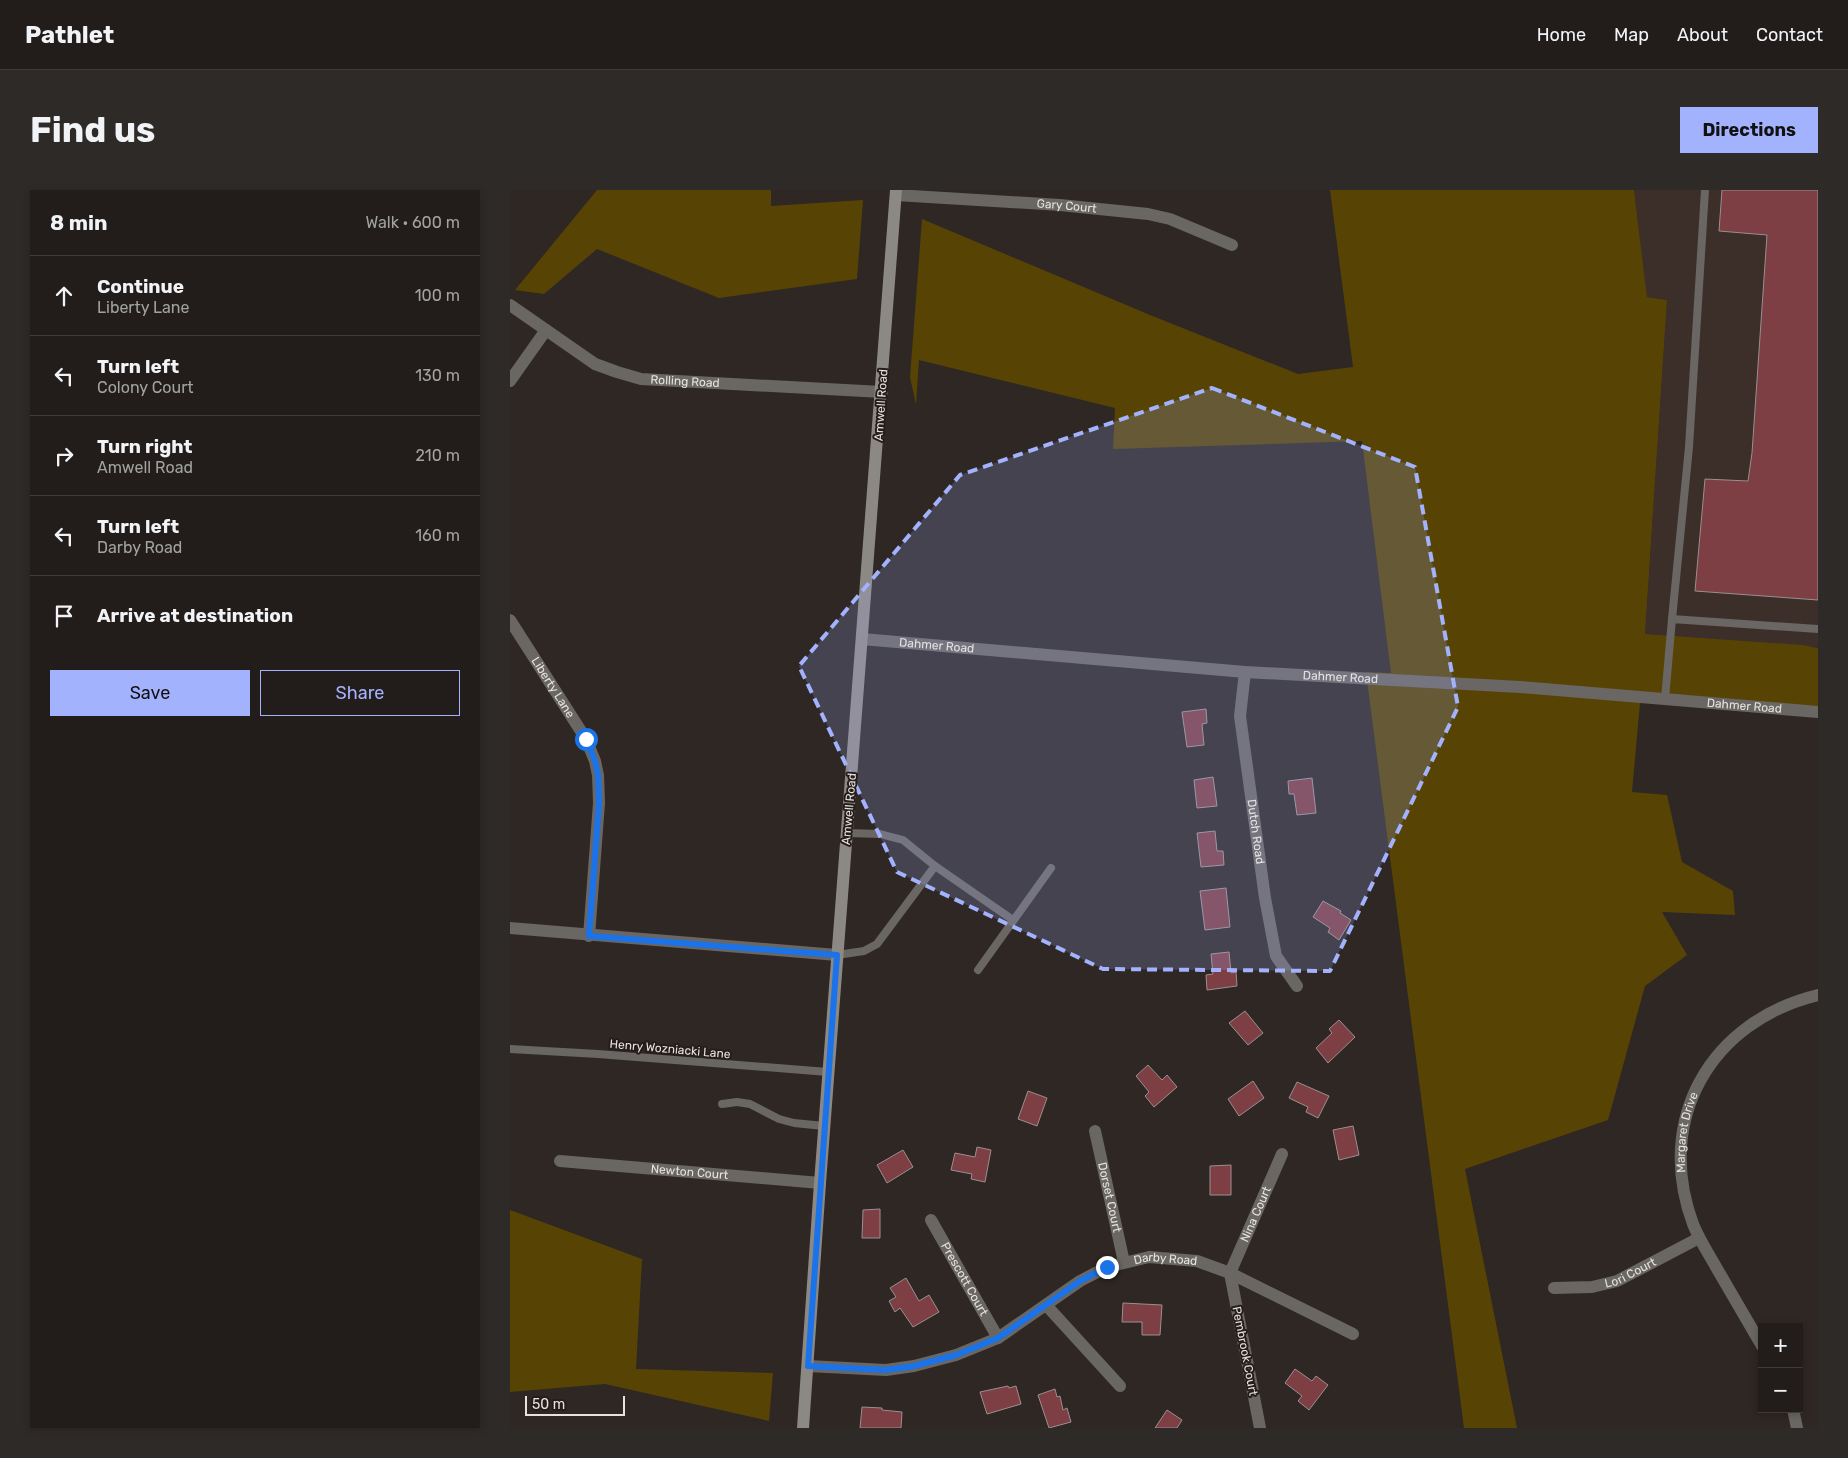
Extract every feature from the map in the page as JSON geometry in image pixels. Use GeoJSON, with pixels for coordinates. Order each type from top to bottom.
{"type":"FeatureCollection","features":[{"type":"Feature","properties":{"kind":"main road","name":"Amwell Road"},"geometry":{"type":"LineString","coordinates":[[803,1428],[828,1072],[896,192]]}},
{"type":"Feature","properties":{"kind":"street","name":"Gary Court"},"geometry":{"type":"LineString","coordinates":[[896,192],[1148,214],[1170,219],[1232,245]]}},
{"type":"Feature","properties":{"kind":"street","name":"Rolling Road"},"geometry":{"type":"LineString","coordinates":[[510,305],[595,364],[641,379],[882,392]]}},
{"type":"Feature","properties":{"kind":"street"},"geometry":{"type":"LineString","coordinates":[[510,381],[546,330]]}},
{"type":"Feature","properties":{"kind":"street","name":"Liberty Lane"},"geometry":{"type":"LineString","coordinates":[[510,620],[586,739],[595,761],[598,775],[599,803],[589,936]]}},
{"type":"Feature","properties":{"kind":"street","name":"Dahmer Road"},"geometry":{"type":"LineString","coordinates":[[862,639],[1245,672],[1520,686],[1818,712]]}},
{"type":"Feature","properties":{"kind":"street","name":"Dutch Road"},"geometry":{"type":"LineString","coordinates":[[1245,672],[1240,716],[1265,898],[1276,956],[1297,986]]}},
{"type":"Feature","properties":{"kind":"street"},"geometry":{"type":"LineString","coordinates":[[510,928],[837,955]]}},
{"type":"Feature","properties":{"kind":"street","name":"Margaret Drive"},"geometry":{"type":"LineString","coordinates":[[1758,1339],[1699,1238],[1693,1224],[1684,1194],[1680,1166],[1680,1144],[1689,1103],[1697,1083],[1721,1049],[1742,1031],[1766,1016],[1805,998],[1818,995]]}},
{"type":"Feature","properties":{"kind":"street","name":"Dorset Court"},"geometry":{"type":"LineString","coordinates":[[1095,1131],[1124,1262]]}},
{"type":"Feature","properties":{"kind":"street","name":"Nina Court"},"geometry":{"type":"LineString","coordinates":[[1230,1273],[1282,1154]]}},
{"type":"Feature","properties":{"kind":"street","name":"Newton Court"},"geometry":{"type":"LineString","coordinates":[[560,1161],[820,1183]]}},
{"type":"Feature","properties":{"kind":"street","name":"Prescott Court"},"geometry":{"type":"LineString","coordinates":[[931,1220],[998,1338]]}},
{"type":"Feature","properties":{"kind":"street","name":"Lori Court"},"geometry":{"type":"LineString","coordinates":[[1554,1288],[1592,1287],[1617,1280],[1699,1238]]}},
{"type":"Feature","properties":{"kind":"street","name":"Darby Road"},"geometry":{"type":"LineString","coordinates":[[808,1366],[886,1370],[914,1366],[956,1355],[998,1338],[1080,1281],[1107,1267],[1149,1257],[1197,1261],[1230,1273],[1353,1334]]}},
{"type":"Feature","properties":{"kind":"street","name":"Pembrook Court"},"geometry":{"type":"LineString","coordinates":[[1230,1273],[1260,1428]]}},
{"type":"Feature","properties":{"kind":"street"},"geometry":{"type":"LineString","coordinates":[[1046,1304],[1120,1386]]}},
{"type":"Feature","properties":{"kind":"street"},"geometry":{"type":"LineString","coordinates":[[1794,1413],[1797,1428]]}},
{"type":"Feature","properties":{"kind":"lane"},"geometry":{"type":"LineString","coordinates":[[1665,699],[1689,448],[1705,190]]}},
{"type":"Feature","properties":{"kind":"lane"},"geometry":{"type":"LineString","coordinates":[[1672,619],[1818,629]]}},
{"type":"Feature","properties":{"kind":"lane"},"geometry":{"type":"LineString","coordinates":[[847,833],[880,834],[903,840],[935,866],[1014,920]]}},
{"type":"Feature","properties":{"kind":"lane"},"geometry":{"type":"LineString","coordinates":[[837,955],[864,952],[877,944],[935,866]]}},
{"type":"Feature","properties":{"kind":"lane"},"geometry":{"type":"LineString","coordinates":[[978,970],[1051,868]]}},
{"type":"Feature","properties":{"kind":"lane","name":"Henry Wozniacki Lane"},"geometry":{"type":"LineString","coordinates":[[510,1049],[828,1072]]}},
{"type":"Feature","properties":{"kind":"lane"},"geometry":{"type":"LineString","coordinates":[[722,1104],[737,1102],[750,1104],[779,1119],[794,1123],[824,1126]]}},
{"type":"Feature","properties":{"kind":"highlighted area"},"geometry":{"type":"Polygon","coordinates":[[[1212,388],[1415,467],[1458,707],[1330,971],[1103,969],[897,872],[799,666],[960,475],[1212,388]]]}},
{"type":"Feature","properties":{"kind":"shaded area"},"geometry":{"type":"Polygon","coordinates":[[[597,190],[771,190],[771,206],[863,200],[857,279],[719,298],[597,249],[544,294],[515,290],[597,190]]]}},
{"type":"Feature","properties":{"kind":"shaded area"},"geometry":{"type":"Polygon","coordinates":[[[1330,190],[1634,190],[1647,297],[1667,300],[1645,634],[1803,645],[1818,648],[1818,707],[1641,692],[1632,792],[1667,795],[1682,862],[1733,891],[1735,915],[1662,912],[1687,955],[1645,986],[1608,1120],[1465,1169],[1517,1428],[1464,1428],[1366,672],[1391,673],[1362,441],[1113,449],[1115,408],[919,360],[916,405],[910,377],[922,219],[1150,315],[1298,374],[1353,367],[1330,190]]]}},
{"type":"Feature","properties":{"kind":"shaded area"},"geometry":{"type":"Polygon","coordinates":[[[1634,190],[1818,190],[1818,647],[1645,635],[1667,300],[1647,297],[1634,190]]]}},
{"type":"Feature","properties":{"kind":"shaded area"},"geometry":{"type":"Polygon","coordinates":[[[510,1210],[642,1259],[636,1369],[773,1373],[769,1421],[605,1384],[510,1392],[510,1210]]]}},
{"type":"Feature","properties":{"kind":"building"},"geometry":{"type":"Polygon","coordinates":[[[1722,190],[1818,190],[1818,600],[1695,591],[1705,479],[1748,481],[1752,453],[1767,235],[1719,231],[1722,190]]]}},
{"type":"Feature","properties":{"kind":"building"},"geometry":{"type":"Polygon","coordinates":[[[1206,709],[1207,723],[1202,724],[1204,745],[1187,747],[1182,712],[1206,709]]]}},
{"type":"Feature","properties":{"kind":"building"},"geometry":{"type":"Polygon","coordinates":[[[1213,777],[1217,806],[1197,808],[1194,780],[1213,777]]]}},
{"type":"Feature","properties":{"kind":"building"},"geometry":{"type":"Polygon","coordinates":[[[1312,778],[1316,813],[1297,815],[1294,794],[1289,794],[1288,781],[1312,778]]]}},
{"type":"Feature","properties":{"kind":"building"},"geometry":{"type":"Polygon","coordinates":[[[1215,831],[1217,851],[1223,851],[1224,865],[1201,867],[1197,833],[1215,831]]]}},
{"type":"Feature","properties":{"kind":"building"},"geometry":{"type":"Polygon","coordinates":[[[1226,888],[1230,927],[1205,930],[1200,891],[1226,888]]]}},
{"type":"Feature","properties":{"kind":"building"},"geometry":{"type":"Polygon","coordinates":[[[1323,901],[1341,911],[1340,913],[1351,920],[1339,940],[1328,932],[1330,928],[1313,917],[1323,901]]]}},
{"type":"Feature","properties":{"kind":"building"},"geometry":{"type":"Polygon","coordinates":[[[1229,952],[1231,973],[1236,972],[1237,986],[1207,990],[1206,975],[1213,974],[1211,954],[1229,952]]]}},
{"type":"Feature","properties":{"kind":"building"},"geometry":{"type":"Polygon","coordinates":[[[1245,1011],[1263,1033],[1248,1045],[1229,1023],[1245,1011]]]}},
{"type":"Feature","properties":{"kind":"building"},"geometry":{"type":"Polygon","coordinates":[[[1339,1020],[1355,1037],[1328,1063],[1316,1048],[1332,1033],[1329,1029],[1339,1020]]]}},
{"type":"Feature","properties":{"kind":"building"},"geometry":{"type":"Polygon","coordinates":[[[1148,1065],[1162,1080],[1167,1075],[1177,1087],[1154,1107],[1145,1096],[1149,1092],[1136,1076],[1148,1065]]]}},
{"type":"Feature","properties":{"kind":"building"},"geometry":{"type":"Polygon","coordinates":[[[1253,1081],[1264,1098],[1239,1116],[1228,1099],[1253,1081]]]}},
{"type":"Feature","properties":{"kind":"building"},"geometry":{"type":"Polygon","coordinates":[[[1297,1082],[1329,1096],[1318,1118],[1306,1112],[1308,1107],[1289,1098],[1297,1082]]]}},
{"type":"Feature","properties":{"kind":"building"},"geometry":{"type":"Polygon","coordinates":[[[1028,1091],[1047,1098],[1037,1126],[1018,1119],[1028,1091]]]}},
{"type":"Feature","properties":{"kind":"building"},"geometry":{"type":"Polygon","coordinates":[[[1353,1126],[1359,1155],[1339,1160],[1333,1130],[1353,1126]]]}},
{"type":"Feature","properties":{"kind":"building"},"geometry":{"type":"Polygon","coordinates":[[[977,1147],[991,1150],[985,1182],[971,1179],[972,1174],[951,1170],[955,1153],[975,1157],[977,1147]]]}},
{"type":"Feature","properties":{"kind":"building"},"geometry":{"type":"Polygon","coordinates":[[[903,1150],[913,1167],[887,1183],[877,1165],[903,1150]]]}},
{"type":"Feature","properties":{"kind":"building"},"geometry":{"type":"Polygon","coordinates":[[[1231,1165],[1231,1195],[1210,1195],[1210,1166],[1231,1165]]]}},
{"type":"Feature","properties":{"kind":"building"},"geometry":{"type":"Polygon","coordinates":[[[880,1209],[880,1238],[862,1238],[863,1210],[880,1209]]]}},
{"type":"Feature","properties":{"kind":"building"},"geometry":{"type":"Polygon","coordinates":[[[906,1278],[919,1301],[929,1295],[939,1312],[913,1327],[900,1308],[895,1312],[889,1301],[896,1297],[890,1288],[906,1278]]]}},
{"type":"Feature","properties":{"kind":"building"},"geometry":{"type":"Polygon","coordinates":[[[1123,1303],[1162,1305],[1160,1335],[1142,1335],[1142,1322],[1122,1322],[1123,1303]]]}},
{"type":"Feature","properties":{"kind":"building"},"geometry":{"type":"Polygon","coordinates":[[[1295,1369],[1312,1381],[1316,1376],[1328,1385],[1309,1410],[1298,1401],[1302,1396],[1285,1383],[1295,1369]]]}},
{"type":"Feature","properties":{"kind":"building"},"geometry":{"type":"Polygon","coordinates":[[[1008,1386],[1009,1388],[1016,1386],[1021,1404],[987,1414],[980,1392],[1008,1386]]]}},
{"type":"Feature","properties":{"kind":"building"},"geometry":{"type":"Polygon","coordinates":[[[1055,1389],[1057,1397],[1060,1396],[1063,1410],[1067,1408],[1071,1422],[1049,1428],[1038,1395],[1055,1389]]]}},
{"type":"Feature","properties":{"kind":"building"},"geometry":{"type":"Polygon","coordinates":[[[862,1407],[902,1412],[901,1428],[860,1428],[862,1407]]]}},
{"type":"Feature","properties":{"kind":"building"},"geometry":{"type":"Polygon","coordinates":[[[1167,1410],[1182,1420],[1177,1428],[1155,1428],[1167,1410]]]}},
{"type":"Feature","properties":{"kind":"route"},"geometry":{"type":"LineString","coordinates":[[586,739],[595,761],[598,775],[599,803],[589,936],[837,955],[808,1366],[886,1370],[914,1366],[956,1355],[998,1338],[1080,1281],[1107,1267]]}}]}
